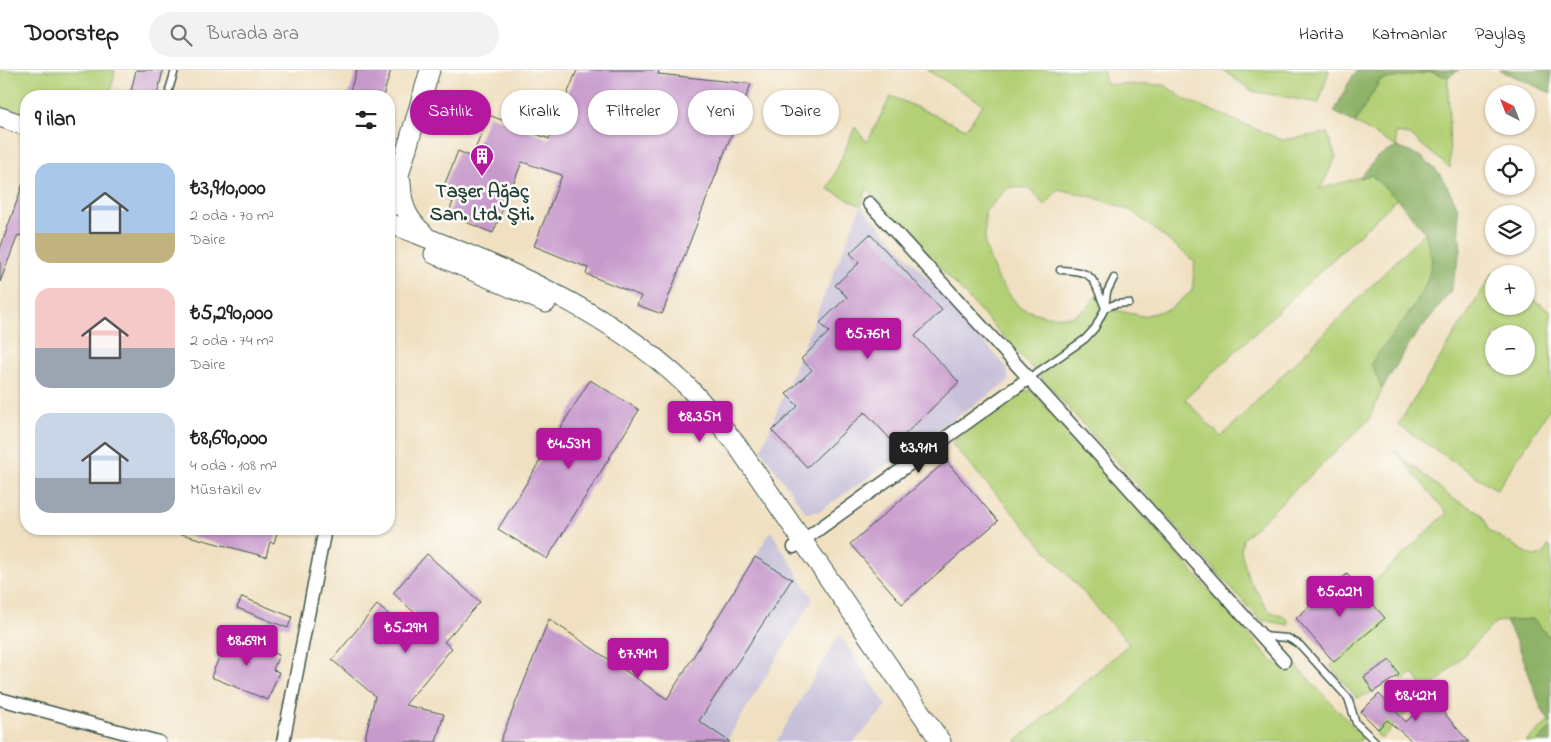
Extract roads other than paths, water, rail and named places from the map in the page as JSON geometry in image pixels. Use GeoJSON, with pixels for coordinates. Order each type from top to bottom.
{"type":"FeatureCollection","features":[{"type":"Feature","properties":{"kind":"main road"},"geometry":{"type":"LineString","coordinates":[[427,238],[408,218],[395,177],[430,70]]}},
{"type":"Feature","properties":{"kind":"main road"},"geometry":{"type":"LineString","coordinates":[[0,117],[20,124]]}},
{"type":"Feature","properties":{"kind":"main road"},"geometry":{"type":"LineString","coordinates":[[0,129],[20,136]]}},
{"type":"Feature","properties":{"kind":"main road"},"geometry":{"type":"LineString","coordinates":[[395,225],[487,261],[542,286],[599,318],[650,354],[686,385],[736,444],[798,544],[927,742]]}},
{"type":"Feature","properties":{"kind":"main road"},"geometry":{"type":"LineString","coordinates":[[395,238],[543,301],[593,327],[634,355],[672,388],[709,427],[798,544],[941,742]]}},
{"type":"Feature","properties":{"kind":"street"},"geometry":{"type":"LineString","coordinates":[[869,203],[1284,661]]}},
{"type":"Feature","properties":{"kind":"street"},"geometry":{"type":"LineString","coordinates":[[798,544],[1029,378]]}},
{"type":"Feature","properties":{"kind":"street"},"geometry":{"type":"LineString","coordinates":[[283,742],[324,535]]}},
{"type":"Feature","properties":{"kind":"street"},"geometry":{"type":"LineString","coordinates":[[0,699],[159,742]]}},
{"type":"Feature","properties":{"kind":"lane"},"geometry":{"type":"LineString","coordinates":[[169,90],[175,70]]}},
{"type":"Feature","properties":{"kind":"lane"},"geometry":{"type":"LineString","coordinates":[[1060,270],[1078,271],[1088,274],[1105,308]]}},
{"type":"Feature","properties":{"kind":"lane"},"geometry":{"type":"LineString","coordinates":[[1029,378],[1085,339],[1095,328],[1105,308],[1107,292],[1114,278]]}},
{"type":"Feature","properties":{"kind":"lane"},"geometry":{"type":"LineString","coordinates":[[1105,308],[1115,304],[1129,303]]}},
{"type":"Feature","properties":{"kind":"lane"},"geometry":{"type":"LineString","coordinates":[[1262,636],[1288,638],[1300,645],[1348,698],[1356,723],[1376,742]]}},
{"type":"Feature","properties":{"kind":"place","name":"Taşer Ağaç San. Ltd. Şti."},"geometry":{"type":"Point","coordinates":[482,177]}}]}
